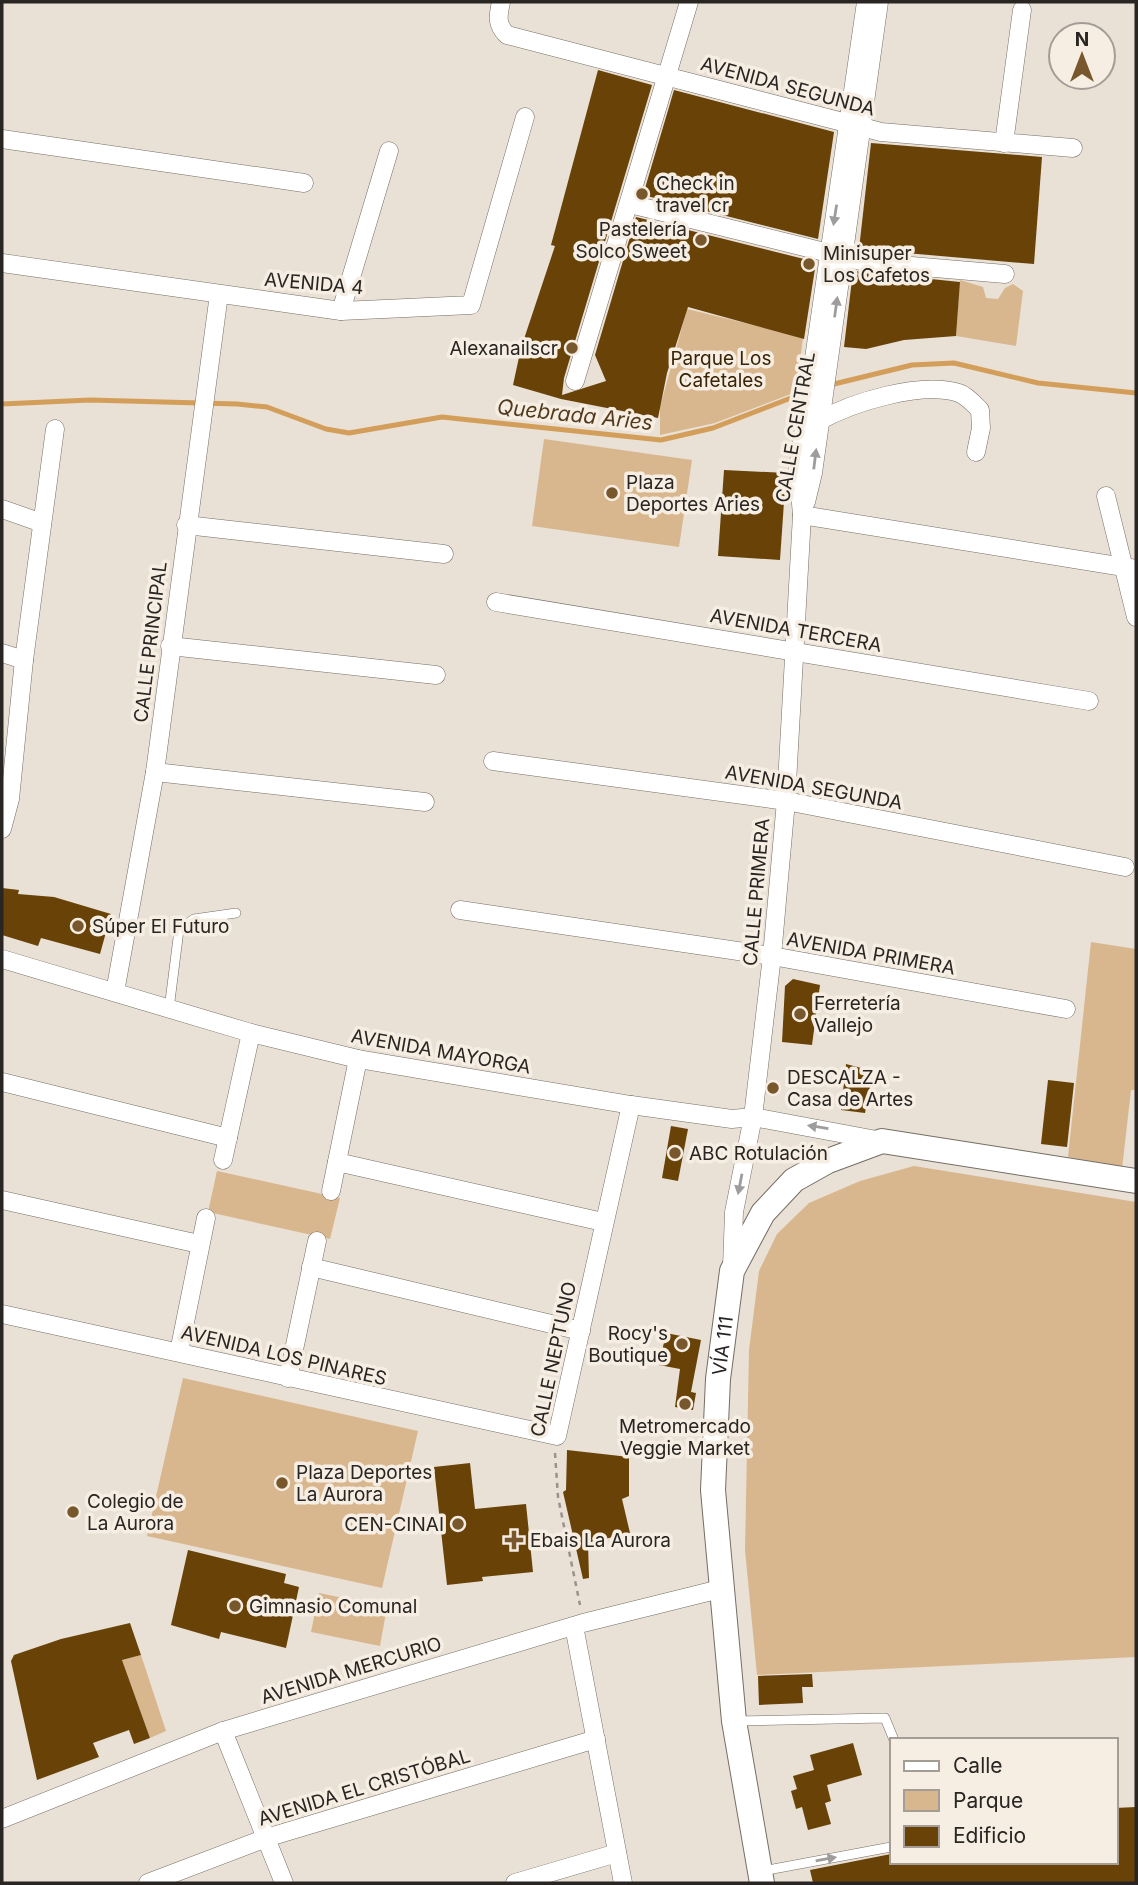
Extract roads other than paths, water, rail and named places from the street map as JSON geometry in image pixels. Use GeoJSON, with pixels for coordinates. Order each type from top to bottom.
{"type":"FeatureCollection","features":[{"type":"Feature","properties":{"kind":"main road","name":"VÍA 111"},"geometry":{"type":"LineString","coordinates":[[761,1877],[734,1721],[713,1490],[718,1380],[732,1271],[763,1213],[794,1180],[828,1161],[882,1141],[1136,1181]]}},
{"type":"Feature","properties":{"kind":"street","name":"AVENIDA SEGUNDA"},"geometry":{"type":"LineString","coordinates":[[501,2],[497,19],[507,35],[855,126],[1004,144],[1073,148]]}},
{"type":"Feature","properties":{"kind":"street"},"geometry":{"type":"LineString","coordinates":[[575,381],[689,2]]}},
{"type":"Feature","properties":{"kind":"street","name":"CALLE CENTRAL"},"geometry":{"type":"LineString","coordinates":[[855,126],[866,2]]}},
{"type":"Feature","properties":{"kind":"street","name":"CALLE CENTRAL"},"geometry":{"type":"LineString","coordinates":[[802,515],[799,467],[815,401],[855,126],[879,2]]}},
{"type":"Feature","properties":{"kind":"street"},"geometry":{"type":"LineString","coordinates":[[1004,144],[1022,10]]}},
{"type":"Feature","properties":{"kind":"street","name":"AVENIDA 4"},"geometry":{"type":"LineString","coordinates":[[2,263],[341,311],[471,306],[525,117]]}},
{"type":"Feature","properties":{"kind":"street"},"geometry":{"type":"LineString","coordinates":[[2,139],[304,183]]}},
{"type":"Feature","properties":{"kind":"street"},"geometry":{"type":"LineString","coordinates":[[341,311],[388,150]]}},
{"type":"Feature","properties":{"kind":"street"},"geometry":{"type":"LineString","coordinates":[[630,204],[836,256],[1005,274]]}},
{"type":"Feature","properties":{"kind":"street","name":"CALLE PRINCIPAL"},"geometry":{"type":"LineString","coordinates":[[115,992],[155,772],[186,525],[219,295]]}},
{"type":"Feature","properties":{"kind":"street"},"geometry":{"type":"LineString","coordinates":[[819,421],[863,402],[902,393],[942,390],[962,394],[980,410],[981,428],[976,452]]}},
{"type":"Feature","properties":{"kind":"street","name":"CALLE CENTRAL"},"geometry":{"type":"LineString","coordinates":[[802,515],[813,473],[819,421],[815,401]]}},
{"type":"Feature","properties":{"kind":"street"},"geometry":{"type":"LineString","coordinates":[[2,829],[55,429]]}},
{"type":"Feature","properties":{"kind":"street"},"geometry":{"type":"LineString","coordinates":[[1106,496],[1131,569],[1136,617]]}},
{"type":"Feature","properties":{"kind":"street"},"geometry":{"type":"LineString","coordinates":[[2,509],[42,523]]}},
{"type":"Feature","properties":{"kind":"street"},"geometry":{"type":"LineString","coordinates":[[802,515],[1131,569]]}},
{"type":"Feature","properties":{"kind":"street","name":"CALLE PRIMERA"},"geometry":{"type":"LineString","coordinates":[[732,1271],[734,1212],[753,1117],[772,956],[786,801],[802,515]]}},
{"type":"Feature","properties":{"kind":"street"},"geometry":{"type":"LineString","coordinates":[[186,525],[444,554]]}},
{"type":"Feature","properties":{"kind":"street","name":"AVENIDA TERCERA"},"geometry":{"type":"LineString","coordinates":[[496,602],[1089,701]]}},
{"type":"Feature","properties":{"kind":"street"},"geometry":{"type":"LineString","coordinates":[[170,646],[436,675]]}},
{"type":"Feature","properties":{"kind":"street"},"geometry":{"type":"LineString","coordinates":[[2,653],[24,660]]}},
{"type":"Feature","properties":{"kind":"street","name":"AVENIDA SEGUNDA"},"geometry":{"type":"LineString","coordinates":[[493,761],[786,801],[1125,867]]}},
{"type":"Feature","properties":{"kind":"street"},"geometry":{"type":"LineString","coordinates":[[155,772],[425,802]]}},
{"type":"Feature","properties":{"kind":"street","name":"AVENIDA PRIMERA"},"geometry":{"type":"LineString","coordinates":[[460,910],[772,956],[1066,1009]]}},
{"type":"Feature","properties":{"kind":"street","name":"AVENIDA MAYORGA"},"geometry":{"type":"LineString","coordinates":[[2,959],[169,1009],[358,1059],[631,1105],[732,1119],[753,1117],[882,1141]]}},
{"type":"Feature","properties":{"kind":"street"},"geometry":{"type":"LineString","coordinates":[[223,1160],[251,1032]]}},
{"type":"Feature","properties":{"kind":"street"},"geometry":{"type":"LineString","coordinates":[[331,1191],[358,1059]]}},
{"type":"Feature","properties":{"kind":"street"},"geometry":{"type":"LineString","coordinates":[[2,1082],[228,1138]]}},
{"type":"Feature","properties":{"kind":"street","name":"CALLE NEPTUNO"},"geometry":{"type":"LineString","coordinates":[[557,1436],[631,1105]]}},
{"type":"Feature","properties":{"kind":"street"},"geometry":{"type":"LineString","coordinates":[[337,1162],[603,1222]]}},
{"type":"Feature","properties":{"kind":"street"},"geometry":{"type":"LineString","coordinates":[[2,1200],[199,1244]]}},
{"type":"Feature","properties":{"kind":"street"},"geometry":{"type":"LineString","coordinates":[[179,1352],[206,1218]]}},
{"type":"Feature","properties":{"kind":"street"},"geometry":{"type":"LineString","coordinates":[[288,1378],[317,1241]]}},
{"type":"Feature","properties":{"kind":"street"},"geometry":{"type":"LineString","coordinates":[[311,1267],[581,1331]]}},
{"type":"Feature","properties":{"kind":"street","name":"AVENIDA LOS PINARES"},"geometry":{"type":"LineString","coordinates":[[2,1314],[557,1436]]}},
{"type":"Feature","properties":{"kind":"street","name":"AVENIDA MERCURIO"},"geometry":{"type":"LineString","coordinates":[[2,1819],[223,1731],[578,1624],[720,1589]]}},
{"type":"Feature","properties":{"kind":"street"},"geometry":{"type":"LineString","coordinates":[[578,1624],[623,1883]]}},
{"type":"Feature","properties":{"kind":"street"},"geometry":{"type":"LineString","coordinates":[[223,1731],[284,1883]]}},
{"type":"Feature","properties":{"kind":"street","name":"AVENIDA EL CRISTÓBAL"},"geometry":{"type":"LineString","coordinates":[[148,1883],[266,1838],[596,1739]]}},
{"type":"Feature","properties":{"kind":"street"},"geometry":{"type":"LineString","coordinates":[[515,1883],[617,1853]]}},
{"type":"Feature","properties":{"kind":"lane"},"geometry":{"type":"LineString","coordinates":[[169,1009],[179,930],[194,919],[236,913]]}},
{"type":"Feature","properties":{"kind":"lane"},"geometry":{"type":"LineString","coordinates":[[734,1721],[885,1718],[893,1738]]}},
{"type":"Feature","properties":{"kind":"lane"},"geometry":{"type":"LineString","coordinates":[[761,1877],[890,1847]]}},
{"type":"Feature","properties":{"kind":"waterway","name":"Quebrada Aries"},"geometry":{"type":"LineString","coordinates":[[830,385],[912,365],[954,363],[1038,383],[1136,393]]}},
{"type":"Feature","properties":{"kind":"waterway","name":"Quebrada Aries"},"geometry":{"type":"LineString","coordinates":[[2,404],[90,400],[237,404],[267,407],[326,429],[349,433],[442,417],[661,440],[713,428],[804,393]]}},
{"type":"Feature","properties":{"kind":"place","name":"Check in travel cr"},"geometry":{"type":"Point","coordinates":[642,194]}},
{"type":"Feature","properties":{"kind":"place","name":"Pastelería Solco Sweet"},"geometry":{"type":"Point","coordinates":[701,240]}},
{"type":"Feature","properties":{"kind":"place","name":"Minisuper Los Cafetos"},"geometry":{"type":"Point","coordinates":[809,264]}},
{"type":"Feature","properties":{"kind":"place","name":"Alexanailscr"},"geometry":{"type":"Point","coordinates":[572,348]}},
{"type":"Feature","properties":{"kind":"place","name":"Plaza Deportes Aries"},"geometry":{"type":"Point","coordinates":[612,493]}},
{"type":"Feature","properties":{"kind":"place","name":"Súper El Futuro"},"geometry":{"type":"Point","coordinates":[78,926]}},
{"type":"Feature","properties":{"kind":"place","name":"Ferretería Vallejo"},"geometry":{"type":"Point","coordinates":[800,1014]}},
{"type":"Feature","properties":{"kind":"place","name":"DESCALZA - Casa de Artes"},"geometry":{"type":"Point","coordinates":[773,1088]}},
{"type":"Feature","properties":{"kind":"place","name":"ABC Rotulación"},"geometry":{"type":"Point","coordinates":[675,1153]}},
{"type":"Feature","properties":{"kind":"place","name":"Rocy's Boutique"},"geometry":{"type":"Point","coordinates":[682,1344]}},
{"type":"Feature","properties":{"kind":"place","name":"Metromercado Veggie Market"},"geometry":{"type":"Point","coordinates":[685,1404]}},
{"type":"Feature","properties":{"kind":"place","name":"Plaza Deportes La Aurora"},"geometry":{"type":"Point","coordinates":[282,1483]}},
{"type":"Feature","properties":{"kind":"place","name":"Colegio de La Aurora"},"geometry":{"type":"Point","coordinates":[73,1512]}},
{"type":"Feature","properties":{"kind":"place","name":"CEN-CINAI"},"geometry":{"type":"Point","coordinates":[458,1524]}},
{"type":"Feature","properties":{"kind":"place","name":"Ebais La Aurora"},"geometry":{"type":"Point","coordinates":[514,1540]}},
{"type":"Feature","properties":{"kind":"place","name":"Gimnasio Comunal"},"geometry":{"type":"Point","coordinates":[235,1606]}},
{"type":"Feature","properties":{"kind":"park label","name":"Parque Los Cafetales"},"geometry":{"type":"Point","coordinates":[721,369]}}]}
